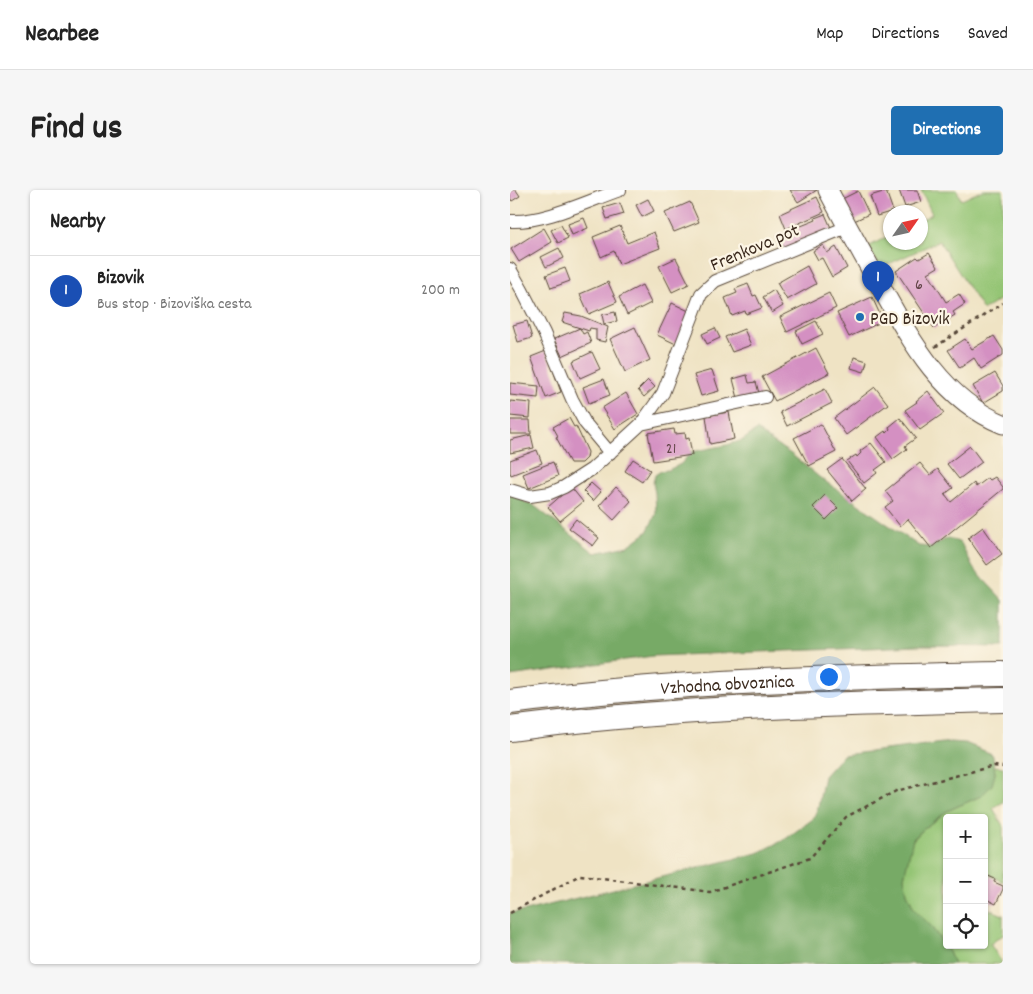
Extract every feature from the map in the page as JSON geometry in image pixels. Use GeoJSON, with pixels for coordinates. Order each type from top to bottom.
{"type":"FeatureCollection","features":[{"type":"Feature","properties":{"kind":"highway","name":"Vzhodna obvoznica"},"geometry":{"type":"LineString","coordinates":[[510,702],[626,690],[758,680],[1003,674]]}},
{"type":"Feature","properties":{"kind":"highway","name":"Vzhodna obvoznica"},"geometry":{"type":"LineString","coordinates":[[510,729],[590,720],[724,709],[1003,700]]}},
{"type":"Feature","properties":{"kind":"street"},"geometry":{"type":"LineString","coordinates":[[510,222],[548,216],[620,190]]}},
{"type":"Feature","properties":{"kind":"street"},"geometry":{"type":"LineString","coordinates":[[828,190],[847,228],[909,336],[931,368],[972,408],[1003,424]]}},
{"type":"Feature","properties":{"kind":"street","name":"Frenkova pot"},"geometry":{"type":"LineString","coordinates":[[510,490],[530,496],[550,494],[564,487],[592,469],[641,424],[663,393],[701,294],[715,281],[847,228]]}},
{"type":"Feature","properties":{"kind":"street"},"geometry":{"type":"LineString","coordinates":[[510,269],[544,334],[572,399],[585,423],[610,453]]}},
{"type":"Feature","properties":{"kind":"street"},"geometry":{"type":"LineString","coordinates":[[641,424],[765,398]]}},
{"type":"Feature","properties":{"kind":"path"},"geometry":{"type":"LineString","coordinates":[[923,357],[1003,303]]}},
{"type":"Feature","properties":{"kind":"path"},"geometry":{"type":"LineString","coordinates":[[510,913],[580,875],[710,892],[810,858],[846,817],[896,792],[994,766],[1003,767]]}},
{"type":"Feature","properties":{"kind":"green space"},"geometry":{"type":"Polygon","coordinates":[[[921,190],[957,190],[961,200],[983,190],[1003,190],[1003,298],[983,310],[939,241],[928,246],[928,216],[932,214],[921,190]]]}},
{"type":"Feature","properties":{"kind":"green space"},"geometry":{"type":"Polygon","coordinates":[[[883,239],[883,250],[919,250],[880,268],[868,247],[883,239]]]}},
{"type":"Feature","properties":{"kind":"green space"},"geometry":{"type":"Polygon","coordinates":[[[757,430],[819,477],[919,546],[931,547],[948,538],[961,543],[973,568],[1003,600],[1003,647],[919,646],[653,656],[510,676],[510,493],[519,495],[526,503],[532,504],[595,553],[628,546],[647,532],[656,514],[653,483],[655,475],[681,464],[691,452],[743,440],[757,430]]]}},
{"type":"Feature","properties":{"kind":"green space"},"geometry":{"type":"Polygon","coordinates":[[[951,742],[965,743],[992,754],[995,774],[992,785],[981,796],[947,811],[913,839],[904,877],[907,893],[914,909],[930,925],[943,943],[943,949],[947,949],[949,952],[954,964],[510,964],[510,913],[525,911],[758,853],[784,840],[813,819],[818,807],[824,776],[843,755],[951,742]]]}},
{"type":"Feature","properties":{"kind":"green space"},"geometry":{"type":"Polygon","coordinates":[[[994,766],[1003,767],[1003,802],[993,808],[1003,826],[1003,882],[988,874],[988,814],[943,814],[981,796],[995,774],[994,766]]]}},
{"type":"Feature","properties":{"kind":"green space"},"geometry":{"type":"Polygon","coordinates":[[[943,814],[943,943],[930,925],[914,909],[907,893],[904,878],[913,840],[943,814]]]}},
{"type":"Feature","properties":{"kind":"green space"},"geometry":{"type":"Polygon","coordinates":[[[988,909],[1003,915],[1003,935],[990,944],[1003,964],[954,964],[947,949],[988,949],[988,909]]]}},
{"type":"Feature","properties":{"kind":"building"},"geometry":{"type":"Polygon","coordinates":[[[510,190],[516,190],[520,196],[512,201],[510,190]]]}},
{"type":"Feature","properties":{"kind":"building"},"geometry":{"type":"Polygon","coordinates":[[[790,190],[817,190],[798,202],[790,190]]]}},
{"type":"Feature","properties":{"kind":"building"},"geometry":{"type":"Polygon","coordinates":[[[899,190],[917,190],[921,202],[904,205],[899,190]]]}},
{"type":"Feature","properties":{"kind":"building"},"geometry":{"type":"Polygon","coordinates":[[[858,191],[869,214],[852,222],[842,199],[858,191]]]}},
{"type":"Feature","properties":{"kind":"building"},"geometry":{"type":"Polygon","coordinates":[[[886,191],[891,205],[883,205],[883,214],[877,216],[870,196],[886,191]]]}},
{"type":"Feature","properties":{"kind":"building"},"geometry":{"type":"Polygon","coordinates":[[[817,197],[824,212],[786,229],[780,214],[817,197]]]}},
{"type":"Feature","properties":{"kind":"building"},"geometry":{"type":"Polygon","coordinates":[[[648,199],[654,211],[642,217],[636,205],[648,199]]]}},
{"type":"Feature","properties":{"kind":"building"},"geometry":{"type":"Polygon","coordinates":[[[690,202],[699,222],[674,232],[665,213],[690,202]]]}},
{"type":"Feature","properties":{"kind":"building"},"geometry":{"type":"Polygon","coordinates":[[[620,203],[624,214],[607,219],[603,208],[620,203]]]}},
{"type":"Feature","properties":{"kind":"building"},"geometry":{"type":"Polygon","coordinates":[[[825,214],[832,230],[782,251],[776,236],[816,220],[815,218],[825,214]]]}},
{"type":"Feature","properties":{"kind":"building"},"geometry":{"type":"Polygon","coordinates":[[[584,218],[588,228],[572,235],[568,224],[584,218]]]}},
{"type":"Feature","properties":{"kind":"building"},"geometry":{"type":"Polygon","coordinates":[[[561,225],[568,238],[558,243],[551,230],[561,225]]]}},
{"type":"Feature","properties":{"kind":"building"},"geometry":{"type":"Polygon","coordinates":[[[620,226],[627,243],[654,232],[660,248],[619,264],[614,251],[601,257],[593,237],[620,226]]]}},
{"type":"Feature","properties":{"kind":"building"},"geometry":{"type":"Polygon","coordinates":[[[544,228],[552,242],[519,262],[511,249],[544,228]]]}},
{"type":"Feature","properties":{"kind":"building"},"geometry":{"type":"Polygon","coordinates":[[[823,245],[827,253],[836,247],[847,268],[832,277],[822,258],[818,260],[813,251],[823,245]]]}},
{"type":"Feature","properties":{"kind":"building"},"geometry":{"type":"Polygon","coordinates":[[[559,248],[564,258],[546,267],[541,257],[559,248]]]}},
{"type":"Feature","properties":{"kind":"building"},"geometry":{"type":"Polygon","coordinates":[[[929,253],[938,267],[928,273],[946,302],[959,294],[965,304],[953,312],[955,315],[934,328],[896,271],[917,257],[919,259],[929,253]]]}},
{"type":"Feature","properties":{"kind":"building"},"geometry":{"type":"Polygon","coordinates":[[[676,258],[689,284],[672,292],[659,266],[676,258]]]}},
{"type":"Feature","properties":{"kind":"building"},"geometry":{"type":"Polygon","coordinates":[[[807,266],[816,284],[787,300],[777,283],[807,266]]]}},
{"type":"Feature","properties":{"kind":"building"},"geometry":{"type":"Polygon","coordinates":[[[565,268],[570,281],[551,288],[546,275],[565,268]]]}},
{"type":"Feature","properties":{"kind":"building"},"geometry":{"type":"Polygon","coordinates":[[[608,282],[617,302],[589,314],[580,294],[608,282]]]}},
{"type":"Feature","properties":{"kind":"building"},"geometry":{"type":"Polygon","coordinates":[[[748,284],[753,296],[756,295],[762,308],[746,314],[745,311],[732,316],[725,298],[737,293],[735,289],[748,284]]]}},
{"type":"Feature","properties":{"kind":"building"},"geometry":{"type":"Polygon","coordinates":[[[642,285],[651,303],[627,315],[619,297],[642,285]]]}},
{"type":"Feature","properties":{"kind":"building"},"geometry":{"type":"Polygon","coordinates":[[[774,290],[783,306],[772,313],[763,297],[774,290]]]}},
{"type":"Feature","properties":{"kind":"building"},"geometry":{"type":"Polygon","coordinates":[[[829,293],[836,308],[787,332],[780,317],[829,293]]]}},
{"type":"Feature","properties":{"kind":"building","name":"PGD Bizovik"},"geometry":{"type":"Polygon","coordinates":[[[872,297],[883,321],[849,337],[837,313],[872,297]]]}},
{"type":"Feature","properties":{"kind":"building"},"geometry":{"type":"Polygon","coordinates":[[[672,303],[691,312],[676,344],[657,335],[672,303]]]}},
{"type":"Feature","properties":{"kind":"building"},"geometry":{"type":"Polygon","coordinates":[[[615,312],[617,321],[604,324],[602,315],[615,312]]]}},
{"type":"Feature","properties":{"kind":"building"},"geometry":{"type":"Polygon","coordinates":[[[565,313],[581,316],[608,327],[605,342],[596,340],[596,329],[590,328],[589,331],[562,322],[565,313]]]}},
{"type":"Feature","properties":{"kind":"building"},"geometry":{"type":"Polygon","coordinates":[[[527,321],[532,338],[518,342],[513,325],[527,321]]]}},
{"type":"Feature","properties":{"kind":"building"},"geometry":{"type":"Polygon","coordinates":[[[816,321],[823,334],[802,344],[796,331],[816,321]]]}},
{"type":"Feature","properties":{"kind":"building"},"geometry":{"type":"Polygon","coordinates":[[[635,327],[650,360],[625,372],[610,339],[635,327]]]}},
{"type":"Feature","properties":{"kind":"building"},"geometry":{"type":"Polygon","coordinates":[[[580,328],[583,334],[587,332],[591,343],[562,356],[554,339],[580,328]]]}},
{"type":"Feature","properties":{"kind":"building"},"geometry":{"type":"Polygon","coordinates":[[[715,328],[720,338],[707,344],[702,334],[715,328]]]}},
{"type":"Feature","properties":{"kind":"building"},"geometry":{"type":"Polygon","coordinates":[[[744,329],[751,345],[732,352],[725,337],[744,329]]]}},
{"type":"Feature","properties":{"kind":"building"},"geometry":{"type":"Polygon","coordinates":[[[994,336],[1003,350],[1003,355],[981,369],[974,358],[960,368],[948,350],[965,339],[972,349],[994,336]]]}},
{"type":"Feature","properties":{"kind":"building"},"geometry":{"type":"Polygon","coordinates":[[[816,348],[829,373],[775,401],[762,377],[816,348]]]}},
{"type":"Feature","properties":{"kind":"building"},"geometry":{"type":"Polygon","coordinates":[[[546,351],[561,392],[546,398],[531,357],[546,351]]]}},
{"type":"Feature","properties":{"kind":"building"},"geometry":{"type":"Polygon","coordinates":[[[592,352],[600,369],[580,378],[573,361],[592,352]]]}},
{"type":"Feature","properties":{"kind":"building"},"geometry":{"type":"Polygon","coordinates":[[[854,357],[867,361],[864,372],[851,368],[854,357]]]}},
{"type":"Feature","properties":{"kind":"building"},"geometry":{"type":"Polygon","coordinates":[[[712,370],[719,391],[701,396],[694,375],[712,370]]]}},
{"type":"Feature","properties":{"kind":"building"},"geometry":{"type":"Polygon","coordinates":[[[995,373],[1003,386],[1003,391],[983,403],[973,386],[995,373]]]}},
{"type":"Feature","properties":{"kind":"building"},"geometry":{"type":"Polygon","coordinates":[[[747,375],[749,383],[756,382],[760,397],[739,402],[733,379],[747,375]]]}},
{"type":"Feature","properties":{"kind":"building"},"geometry":{"type":"Polygon","coordinates":[[[604,379],[610,395],[589,403],[583,387],[604,379]]]}},
{"type":"Feature","properties":{"kind":"building"},"geometry":{"type":"Polygon","coordinates":[[[648,380],[655,387],[644,397],[638,390],[648,380]]]}},
{"type":"Feature","properties":{"kind":"building"},"geometry":{"type":"Polygon","coordinates":[[[510,383],[539,386],[538,398],[510,395],[510,383]]]}},
{"type":"Feature","properties":{"kind":"building"},"geometry":{"type":"Polygon","coordinates":[[[875,387],[888,404],[846,435],[834,418],[875,387]]]}},
{"type":"Feature","properties":{"kind":"building"},"geometry":{"type":"Polygon","coordinates":[[[825,389],[832,403],[787,426],[780,412],[825,389]]]}},
{"type":"Feature","properties":{"kind":"building"},"geometry":{"type":"Polygon","coordinates":[[[928,391],[944,413],[920,430],[905,410],[928,391]]]}},
{"type":"Feature","properties":{"kind":"building"},"geometry":{"type":"Polygon","coordinates":[[[626,393],[638,414],[615,429],[602,408],[626,393]]]}},
{"type":"Feature","properties":{"kind":"building"},"geometry":{"type":"Polygon","coordinates":[[[510,401],[531,403],[530,418],[510,416],[510,401]]]}},
{"type":"Feature","properties":{"kind":"building"},"geometry":{"type":"Polygon","coordinates":[[[729,412],[734,439],[710,444],[706,416],[729,412]]]}},
{"type":"Feature","properties":{"kind":"building"},"geometry":{"type":"Polygon","coordinates":[[[569,418],[574,427],[576,426],[588,452],[587,458],[582,463],[570,463],[556,437],[558,436],[553,427],[569,418]]]}},
{"type":"Feature","properties":{"kind":"building"},"geometry":{"type":"Polygon","coordinates":[[[900,418],[916,438],[905,446],[907,449],[893,459],[877,437],[885,431],[886,433],[890,429],[889,427],[900,418]]]}},
{"type":"Feature","properties":{"kind":"building"},"geometry":{"type":"Polygon","coordinates":[[[510,420],[530,420],[531,434],[510,434],[510,420]]]}},
{"type":"Feature","properties":{"kind":"building"},"geometry":{"type":"Polygon","coordinates":[[[821,424],[836,452],[809,466],[794,438],[821,424]]]}},
{"type":"Feature","properties":{"kind":"building"},"geometry":{"type":"Polygon","coordinates":[[[674,429],[675,434],[685,433],[686,439],[689,438],[692,455],[653,461],[648,433],[674,429]]]}},
{"type":"Feature","properties":{"kind":"building"},"geometry":{"type":"Polygon","coordinates":[[[531,435],[534,448],[510,453],[510,440],[531,435]]]}},
{"type":"Feature","properties":{"kind":"building"},"geometry":{"type":"Polygon","coordinates":[[[871,443],[886,462],[875,470],[877,473],[864,483],[847,461],[856,455],[857,457],[861,453],[860,451],[871,443]]]}},
{"type":"Feature","properties":{"kind":"building"},"geometry":{"type":"Polygon","coordinates":[[[970,446],[982,462],[959,479],[947,464],[970,446]]]}},
{"type":"Feature","properties":{"kind":"building"},"geometry":{"type":"Polygon","coordinates":[[[537,450],[542,463],[511,475],[510,460],[537,450]]]}},
{"type":"Feature","properties":{"kind":"building"},"geometry":{"type":"Polygon","coordinates":[[[633,459],[650,470],[642,482],[625,471],[633,459]]]}},
{"type":"Feature","properties":{"kind":"building"},"geometry":{"type":"Polygon","coordinates":[[[842,459],[866,489],[852,501],[827,470],[842,459]]]}},
{"type":"Feature","properties":{"kind":"building"},"geometry":{"type":"Polygon","coordinates":[[[553,462],[558,476],[529,488],[523,474],[553,462]]]}},
{"type":"Feature","properties":{"kind":"building"},"geometry":{"type":"Polygon","coordinates":[[[920,463],[930,475],[938,469],[953,488],[945,494],[951,502],[974,483],[976,487],[988,478],[990,480],[995,477],[1003,489],[931,548],[908,519],[900,526],[885,507],[893,501],[885,491],[920,463]]]}},
{"type":"Feature","properties":{"kind":"building"},"geometry":{"type":"Polygon","coordinates":[[[591,483],[601,492],[593,501],[583,491],[591,483]]]}},
{"type":"Feature","properties":{"kind":"building"},"geometry":{"type":"Polygon","coordinates":[[[571,487],[583,502],[560,521],[548,507],[571,487]]]}},
{"type":"Feature","properties":{"kind":"building"},"geometry":{"type":"Polygon","coordinates":[[[616,487],[631,501],[614,520],[599,506],[616,487]]]}},
{"type":"Feature","properties":{"kind":"building"},"geometry":{"type":"Polygon","coordinates":[[[825,495],[838,508],[826,520],[813,507],[825,495]]]}},
{"type":"Feature","properties":{"kind":"building"},"geometry":{"type":"Polygon","coordinates":[[[576,519],[599,538],[593,546],[569,528],[576,519]]]}},
{"type":"Feature","properties":{"kind":"building"},"geometry":{"type":"Polygon","coordinates":[[[983,527],[1002,554],[987,565],[968,538],[983,527]]]}},
{"type":"Feature","properties":{"kind":"building"},"geometry":{"type":"Polygon","coordinates":[[[988,876],[995,879],[994,882],[1003,886],[996,904],[988,900],[988,876]]]}},
{"type":"Feature","properties":{"kind":"place","name":"Bizovik"},"geometry":{"type":"Point","coordinates":[878,302]}},
{"type":"Feature","properties":{"kind":"place","name":"PGD Bizovik"},"geometry":{"type":"Point","coordinates":[860,317]}}]}
